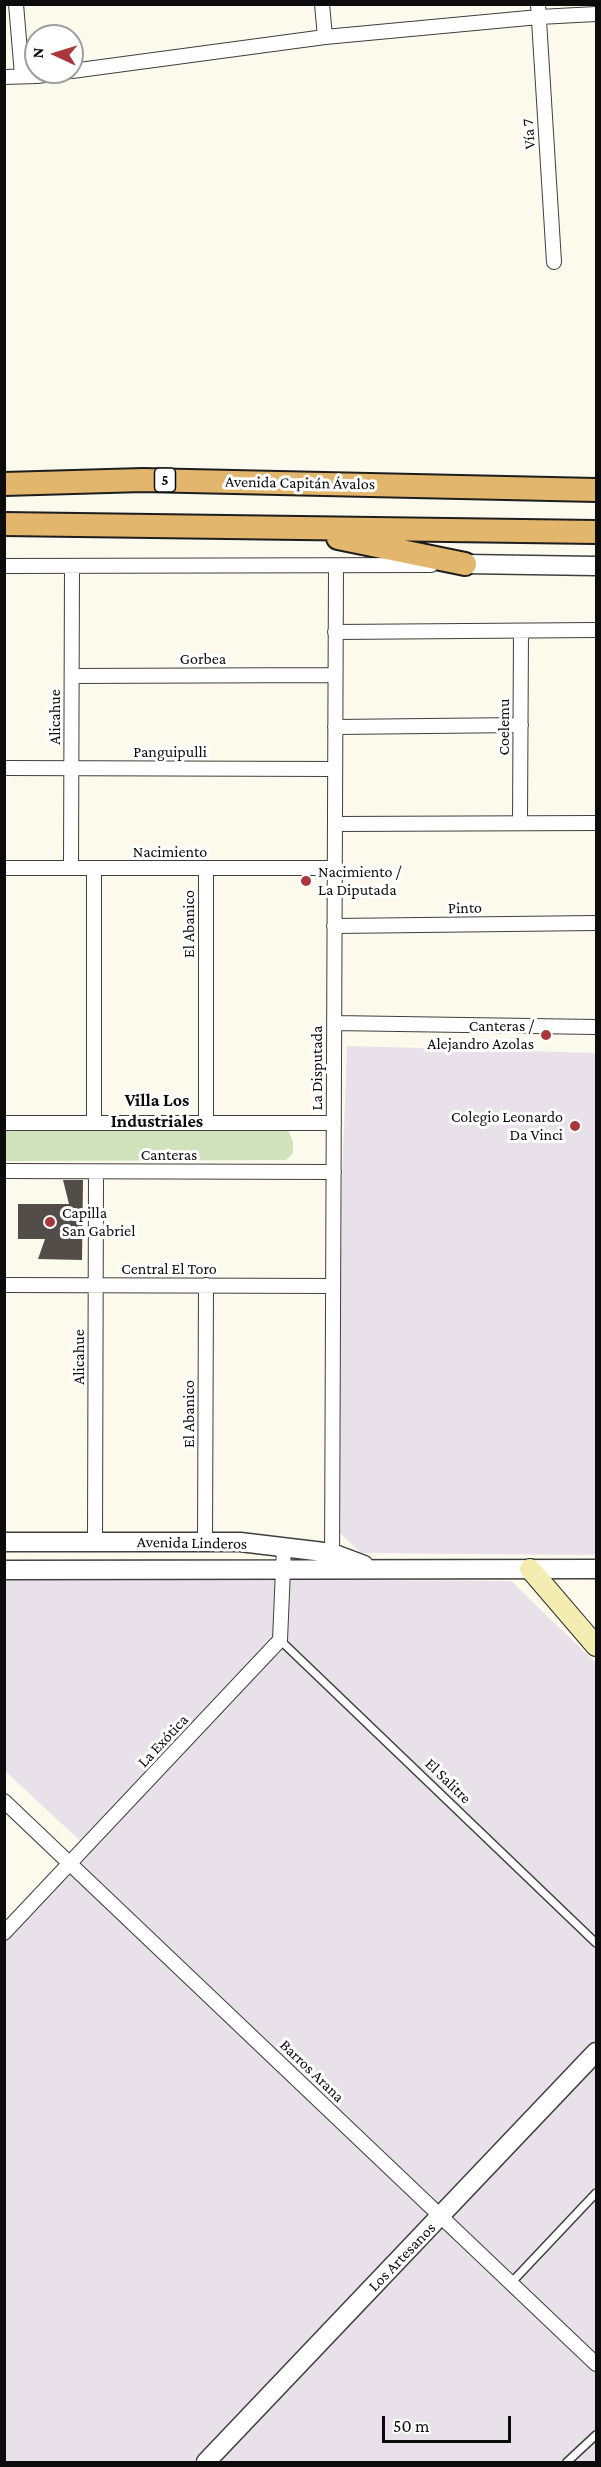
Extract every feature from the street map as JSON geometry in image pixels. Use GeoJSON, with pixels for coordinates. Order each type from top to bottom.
{"type":"FeatureCollection","features":[{"type":"Feature","properties":{"kind":"highway","name":"Avenida Capitán Ávalos"},"geometry":{"type":"LineString","coordinates":[[4,484],[143,480],[597,490]]}},
{"type":"Feature","properties":{"kind":"highway"},"geometry":{"type":"LineString","coordinates":[[4,524],[597,532]]}},
{"type":"Feature","properties":{"kind":"highway"},"geometry":{"type":"LineString","coordinates":[[284,527],[465,564]]}},
{"type":"Feature","properties":{"kind":"main road"},"geometry":{"type":"LineString","coordinates":[[530,1569],[597,1646]]}},
{"type":"Feature","properties":{"kind":"street"},"geometry":{"type":"LineString","coordinates":[[4,77],[22,75],[16,4]]}},
{"type":"Feature","properties":{"kind":"street"},"geometry":{"type":"LineString","coordinates":[[322,4],[325,37]]}},
{"type":"Feature","properties":{"kind":"street"},"geometry":{"type":"LineString","coordinates":[[84,69],[538,10],[597,14]]}},
{"type":"Feature","properties":{"kind":"street","name":"Vía 7"},"geometry":{"type":"LineString","coordinates":[[538,10],[554,262]]}},
{"type":"Feature","properties":{"kind":"street"},"geometry":{"type":"LineString","coordinates":[[4,566],[465,564],[597,566]]}},
{"type":"Feature","properties":{"kind":"street","name":"Alicahue"},"geometry":{"type":"LineString","coordinates":[[71,868],[72,566]]}},
{"type":"Feature","properties":{"kind":"street","name":"La Disputada"},"geometry":{"type":"LineString","coordinates":[[332,1562],[336,566]]}},
{"type":"Feature","properties":{"kind":"street"},"geometry":{"type":"LineString","coordinates":[[335,632],[597,630]]}},
{"type":"Feature","properties":{"kind":"street","name":"Coelemu"},"geometry":{"type":"LineString","coordinates":[[520,823],[521,631]]}},
{"type":"Feature","properties":{"kind":"street","name":"Gorbea"},"geometry":{"type":"LineString","coordinates":[[72,676],[335,675]]}},
{"type":"Feature","properties":{"kind":"street"},"geometry":{"type":"LineString","coordinates":[[335,727],[521,725]]}},
{"type":"Feature","properties":{"kind":"street","name":"Panguipulli"},"geometry":{"type":"LineString","coordinates":[[4,768],[335,769]]}},
{"type":"Feature","properties":{"kind":"street"},"geometry":{"type":"LineString","coordinates":[[335,824],[597,823]]}},
{"type":"Feature","properties":{"kind":"street","name":"Nacimiento"},"geometry":{"type":"LineString","coordinates":[[4,868],[335,868]]}},
{"type":"Feature","properties":{"kind":"street","name":"El Abanico"},"geometry":{"type":"LineString","coordinates":[[206,868],[206,1123]]}},
{"type":"Feature","properties":{"kind":"street"},"geometry":{"type":"LineString","coordinates":[[94,869],[94,1123]]}},
{"type":"Feature","properties":{"kind":"street","name":"Pinto"},"geometry":{"type":"LineString","coordinates":[[334,926],[597,922]]}},
{"type":"Feature","properties":{"kind":"street"},"geometry":{"type":"LineString","coordinates":[[334,1023],[597,1028]]}},
{"type":"Feature","properties":{"kind":"street","name":"Canteras"},"geometry":{"type":"LineString","coordinates":[[4,1123],[333,1123]]}},
{"type":"Feature","properties":{"kind":"street","name":"Canteras"},"geometry":{"type":"LineString","coordinates":[[4,1172],[333,1172]]}},
{"type":"Feature","properties":{"kind":"street","name":"Alicahue"},"geometry":{"type":"LineString","coordinates":[[95,1542],[96,1172]]}},
{"type":"Feature","properties":{"kind":"street","name":"Central El Toro"},"geometry":{"type":"LineString","coordinates":[[4,1285],[333,1286]]}},
{"type":"Feature","properties":{"kind":"street","name":"El Abanico"},"geometry":{"type":"LineString","coordinates":[[205,1542],[206,1286]]}},
{"type":"Feature","properties":{"kind":"street","name":"Avenida Linderos"},"geometry":{"type":"LineString","coordinates":[[4,1542],[205,1542],[284,1546],[332,1562],[377,1570],[597,1569]]}},
{"type":"Feature","properties":{"kind":"street"},"geometry":{"type":"LineString","coordinates":[[280,1640],[284,1546]]}},
{"type":"Feature","properties":{"kind":"street","name":"Avenida Linderos"},"geometry":{"type":"LineString","coordinates":[[4,1570],[283,1570],[332,1562]]}},
{"type":"Feature","properties":{"kind":"street","name":"La Exótica"},"geometry":{"type":"LineString","coordinates":[[4,1933],[280,1640]]}},
{"type":"Feature","properties":{"kind":"street","name":"Barros Arana"},"geometry":{"type":"LineString","coordinates":[[4,1801],[597,2364]]}},
{"type":"Feature","properties":{"kind":"street","name":"Los Artesanos"},"geometry":{"type":"LineString","coordinates":[[207,2463],[597,2052]]}},
{"type":"Feature","properties":{"kind":"lane","name":"El Salitre"},"geometry":{"type":"LineString","coordinates":[[280,1640],[597,1943]]}},
{"type":"Feature","properties":{"kind":"lane"},"geometry":{"type":"LineString","coordinates":[[511,2283],[597,2193]]}},
{"type":"Feature","properties":{"kind":"lane"},"geometry":{"type":"LineString","coordinates":[[567,2463],[597,2435]]}},
{"type":"Feature","properties":{"kind":"shaded area"},"geometry":{"type":"Polygon","coordinates":[[[347,1046],[596,1053],[596,1555],[361,1553],[329,1523],[347,1046]]]}},
{"type":"Feature","properties":{"kind":"shaded area"},"geometry":{"type":"Polygon","coordinates":[[[5,1578],[511,1581],[596,1663],[596,2462],[5,2462],[4,1938],[88,1848],[5,1771],[5,1578]]]}},
{"type":"Feature","properties":{"kind":"green space"},"geometry":{"type":"Polygon","coordinates":[[[4,1129],[288,1130],[293,1142],[293,1153],[286,1160],[5,1161],[4,1129]]]}},
{"type":"Feature","properties":{"kind":"building","name":"Capilla San Gabriel"},"geometry":{"type":"Polygon","coordinates":[[[63,1180],[83,1180],[82,1260],[38,1259],[45,1239],[18,1239],[18,1204],[69,1204],[63,1180]]]}},
{"type":"Feature","properties":{"kind":"place","name":"Nacimiento / La Diputada"},"geometry":{"type":"Point","coordinates":[306,881]}},
{"type":"Feature","properties":{"kind":"place","name":"Canteras / Alejandro Azolas"},"geometry":{"type":"Point","coordinates":[546,1035]}},
{"type":"Feature","properties":{"kind":"place","name":"Colegio Leonardo Da Vinci"},"geometry":{"type":"Point","coordinates":[575,1126]}},
{"type":"Feature","properties":{"kind":"place","name":"Capilla San Gabriel"},"geometry":{"type":"Point","coordinates":[50,1222]}},
{"type":"Feature","properties":{"kind":"district","name":"Villa Los Industriales"},"geometry":{"type":"Point","coordinates":[157,1110]}}]}
